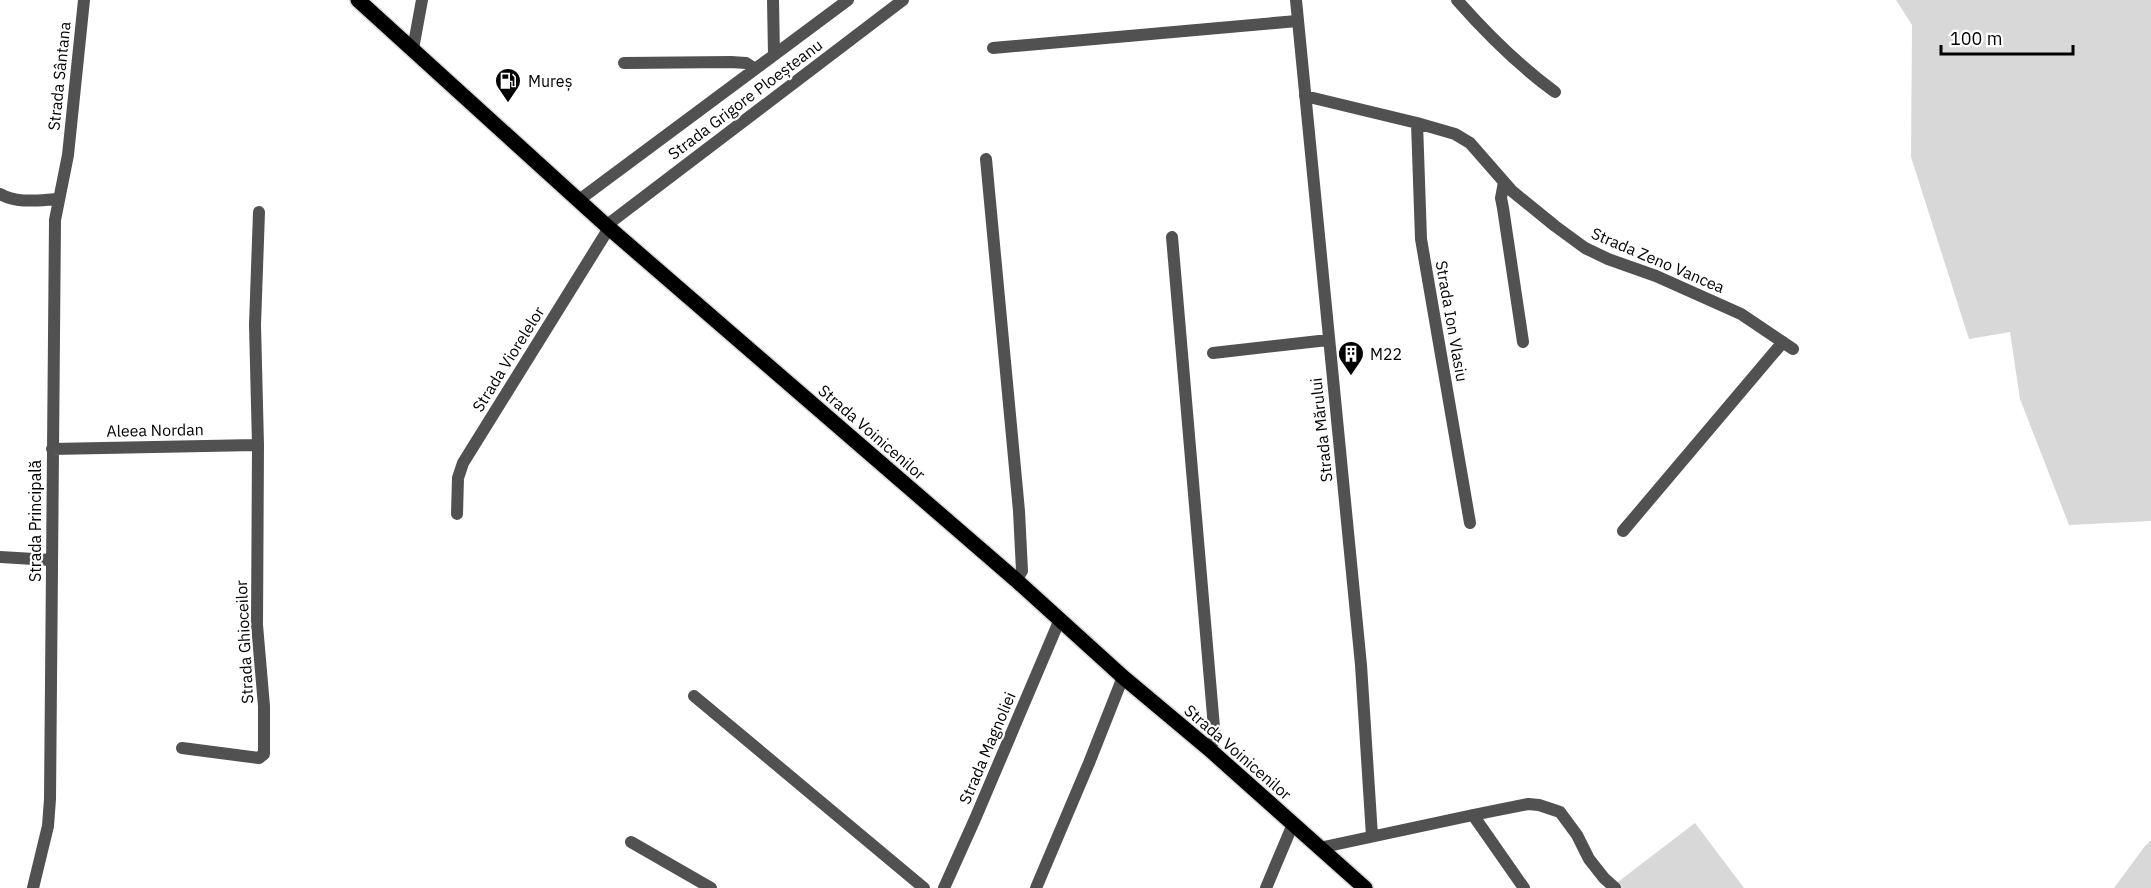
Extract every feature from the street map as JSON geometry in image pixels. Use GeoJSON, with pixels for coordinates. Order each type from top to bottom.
{"type":"FeatureCollection","features":[{"type":"Feature","properties":{"kind":"main road","name":"Strada Voinicenilor"},"geometry":{"type":"LineString","coordinates":[[358,0],[608,227],[1016,580],[1365,888]]}},
{"type":"Feature","properties":{"kind":"street","name":"Strada Sântana"},"geometry":{"type":"LineString","coordinates":[[68,154],[84,0]]}},
{"type":"Feature","properties":{"kind":"street"},"geometry":{"type":"LineString","coordinates":[[413,49],[422,0]]}},
{"type":"Feature","properties":{"kind":"street"},"geometry":{"type":"LineString","coordinates":[[773,0],[774,55]]}},
{"type":"Feature","properties":{"kind":"street"},"geometry":{"type":"LineString","coordinates":[[579,200],[848,0]]}},
{"type":"Feature","properties":{"kind":"street","name":"Strada Grigore Ploeșteanu"},"geometry":{"type":"LineString","coordinates":[[608,227],[618,214],[903,0]]}},
{"type":"Feature","properties":{"kind":"street","name":"Strada Mărului"},"geometry":{"type":"LineString","coordinates":[[1296,0],[1361,664],[1372,836]]}},
{"type":"Feature","properties":{"kind":"street"},"geometry":{"type":"LineString","coordinates":[[1457,0],[1497,44],[1555,92]]}},
{"type":"Feature","properties":{"kind":"street"},"geometry":{"type":"LineString","coordinates":[[993,48],[1298,21]]}},
{"type":"Feature","properties":{"kind":"street"},"geometry":{"type":"LineString","coordinates":[[624,63],[731,62],[746,63],[755,69]]}},
{"type":"Feature","properties":{"kind":"street","name":"Strada Zeno Vancea"},"geometry":{"type":"LineString","coordinates":[[1305,96],[1455,134],[1470,143],[1526,203],[1585,249],[1656,276],[1741,315],[1788,346],[1623,531]]}},
{"type":"Feature","properties":{"kind":"street","name":"Strada Ion Vlasiu"},"geometry":{"type":"LineString","coordinates":[[1416,123],[1421,239],[1470,523]]}},
{"type":"Feature","properties":{"kind":"street","name":"Strada Principală"},"geometry":{"type":"LineString","coordinates":[[33,888],[48,826],[50,799],[55,220],[68,154]]}},
{"type":"Feature","properties":{"kind":"street"},"geometry":{"type":"LineString","coordinates":[[986,159],[1019,511],[1022,571],[1016,580]]}},
{"type":"Feature","properties":{"kind":"street"},"geometry":{"type":"LineString","coordinates":[[1504,182],[1503,208],[1524,342]]}},
{"type":"Feature","properties":{"kind":"street"},"geometry":{"type":"LineString","coordinates":[[0,194],[26,201],[58,199]]}},
{"type":"Feature","properties":{"kind":"street"},"geometry":{"type":"LineString","coordinates":[[258,445],[255,325],[259,212]]}},
{"type":"Feature","properties":{"kind":"street","name":"Strada Viorelelor"},"geometry":{"type":"LineString","coordinates":[[457,514],[458,478],[463,463],[608,227]]}},
{"type":"Feature","properties":{"kind":"street"},"geometry":{"type":"LineString","coordinates":[[1172,237],[1215,739],[1209,749]]}},
{"type":"Feature","properties":{"kind":"street"},"geometry":{"type":"LineString","coordinates":[[1213,353],[1328,340]]}},
{"type":"Feature","properties":{"kind":"street","name":"Aleea Nordan"},"geometry":{"type":"LineString","coordinates":[[52,448],[258,445]]}},
{"type":"Feature","properties":{"kind":"street","name":"Strada Ghioceilor"},"geometry":{"type":"LineString","coordinates":[[182,748],[254,758],[259,758],[264,754],[264,706],[257,625],[258,445]]}},
{"type":"Feature","properties":{"kind":"street"},"geometry":{"type":"LineString","coordinates":[[0,557],[51,560]]}},
{"type":"Feature","properties":{"kind":"street","name":"Strada Magnoliei"},"geometry":{"type":"LineString","coordinates":[[944,888],[1060,619]]}},
{"type":"Feature","properties":{"kind":"street"},"geometry":{"type":"LineString","coordinates":[[1036,888],[1123,676]]}},
{"type":"Feature","properties":{"kind":"street"},"geometry":{"type":"LineString","coordinates":[[694,696],[924,888]]}},
{"type":"Feature","properties":{"kind":"street"},"geometry":{"type":"LineString","coordinates":[[1319,848],[1528,804],[1539,805],[1560,812],[1577,835],[1593,864],[1615,888]]}},
{"type":"Feature","properties":{"kind":"street"},"geometry":{"type":"LineString","coordinates":[[1473,815],[1524,888]]}},
{"type":"Feature","properties":{"kind":"street"},"geometry":{"type":"LineString","coordinates":[[1266,888],[1293,824]]}},
{"type":"Feature","properties":{"kind":"street"},"geometry":{"type":"LineString","coordinates":[[631,842],[711,888]]}},
{"type":"Feature","properties":{"kind":"shaded area"},"geometry":{"type":"Polygon","coordinates":[[[1896,0],[2151,0],[2151,521],[2069,525],[2020,399],[2010,332],[1969,339],[1911,157],[1912,25],[1896,0]]]}},
{"type":"Feature","properties":{"kind":"shaded area"},"geometry":{"type":"Polygon","coordinates":[[[1695,823],[1744,888],[1610,888],[1695,823]]]}},
{"type":"Feature","properties":{"kind":"shaded area"},"geometry":{"type":"Polygon","coordinates":[[[2151,840],[2151,888],[2114,888],[2145,846],[2151,840]]]}},
{"type":"Feature","properties":{"kind":"place","name":"Mureș"},"geometry":{"type":"Point","coordinates":[508,104]}},
{"type":"Feature","properties":{"kind":"place","name":"M22"},"geometry":{"type":"Point","coordinates":[1351,377]}}]}
